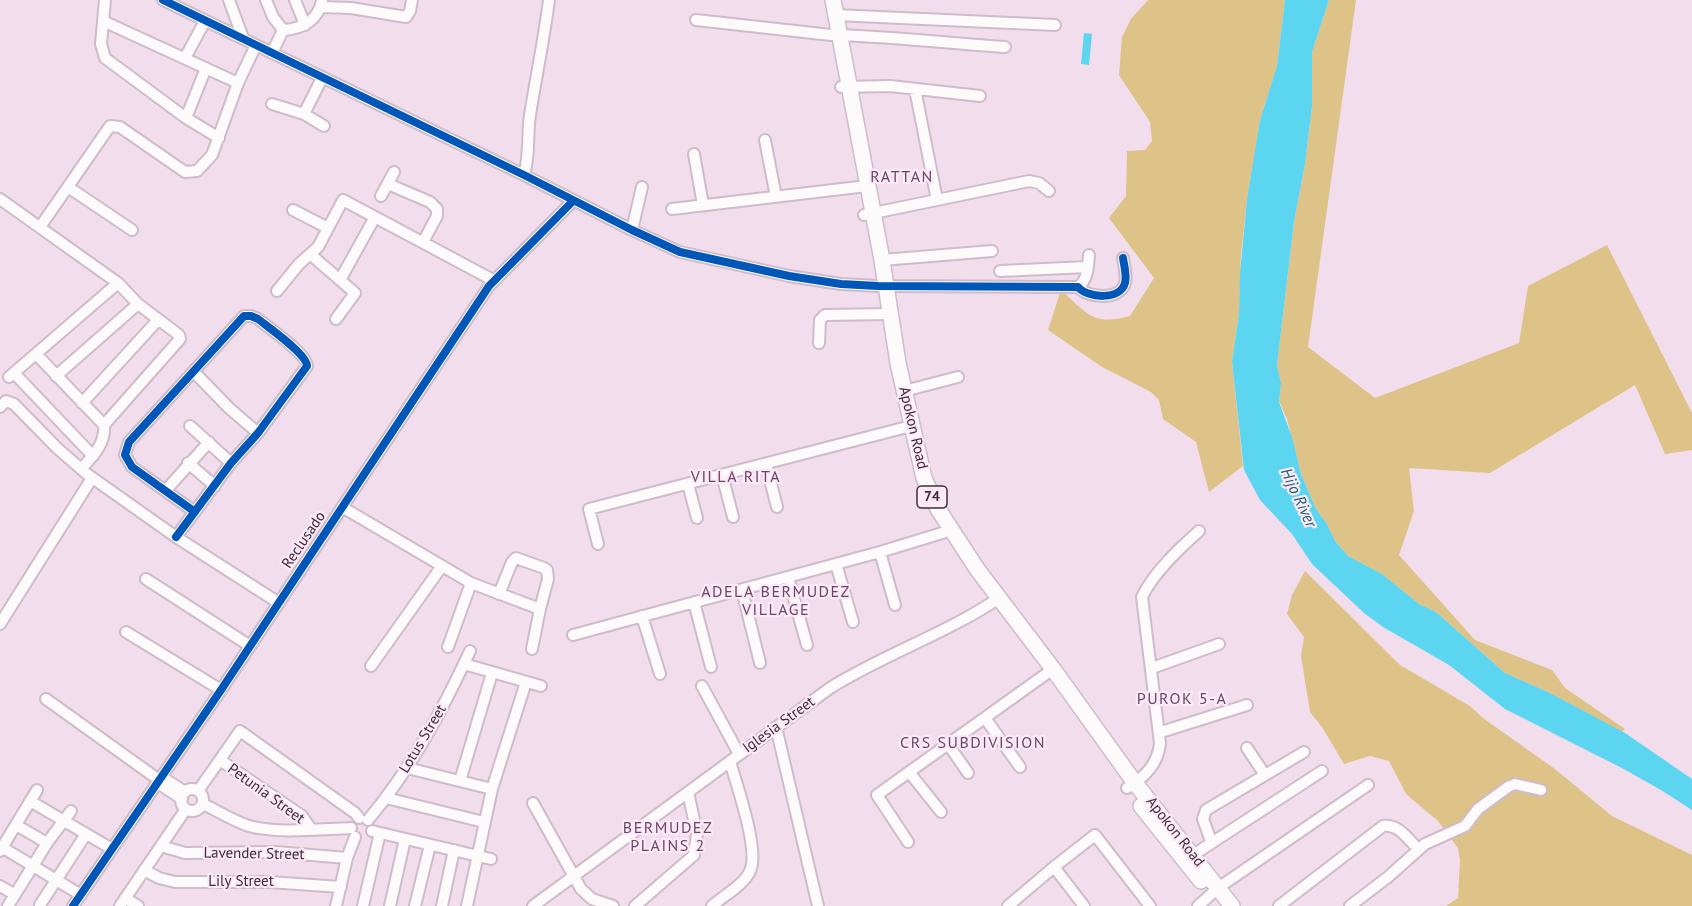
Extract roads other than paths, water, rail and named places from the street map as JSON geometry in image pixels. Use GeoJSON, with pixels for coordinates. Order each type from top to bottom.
{"type":"FeatureCollection","features":[{"type":"Feature","properties":{"kind":"highway","name":"Apokon Road"},"geometry":{"type":"LineString","coordinates":[[826,0],[845,87],[908,427],[924,478],[948,531],[977,569],[995,601],[1131,785],[1215,890],[1232,906]]}},
{"type":"Feature","properties":{"kind":"highway","name":"Apokon Road"},"geometry":{"type":"LineString","coordinates":[[834,8],[835,35]]}},
{"type":"Feature","properties":{"kind":"highway","name":"Apokon Road"},"geometry":{"type":"LineString","coordinates":[[868,214],[882,260],[882,286]]}},
{"type":"Feature","properties":{"kind":"highway","name":"Apokon Road"},"geometry":{"type":"LineString","coordinates":[[886,314],[904,391],[908,427]]}},
{"type":"Feature","properties":{"kind":"highway","name":"Apokon Road"},"geometry":{"type":"LineString","coordinates":[[1215,890],[1222,906]]}},
{"type":"Feature","properties":{"kind":"street"},"geometry":{"type":"LineString","coordinates":[[105,0],[100,44],[105,58],[186,118],[219,138]]}},
{"type":"Feature","properties":{"kind":"street"},"geometry":{"type":"LineString","coordinates":[[163,0],[524,175],[632,230],[687,254],[816,281],[882,286],[1078,287],[1086,294],[1098,296],[1116,292],[1125,283],[1123,258]]}},
{"type":"Feature","properties":{"kind":"street"},"geometry":{"type":"LineString","coordinates":[[229,0],[243,38]]}},
{"type":"Feature","properties":{"kind":"street"},"geometry":{"type":"LineString","coordinates":[[266,0],[273,17],[283,30]]}},
{"type":"Feature","properties":{"kind":"street"},"geometry":{"type":"LineString","coordinates":[[295,0],[305,25]]}},
{"type":"Feature","properties":{"kind":"street"},"geometry":{"type":"LineString","coordinates":[[380,13],[382,0]]}},
{"type":"Feature","properties":{"kind":"street"},"geometry":{"type":"LineString","coordinates":[[283,30],[305,25],[317,15],[322,3],[351,4],[380,13],[406,17],[412,0]]}},
{"type":"Feature","properties":{"kind":"street"},"geometry":{"type":"LineString","coordinates":[[524,175],[528,156],[530,117],[549,0]]}},
{"type":"Feature","properties":{"kind":"street"},"geometry":{"type":"LineString","coordinates":[[834,8],[1055,25]]}},
{"type":"Feature","properties":{"kind":"street"},"geometry":{"type":"LineString","coordinates":[[696,20],[835,35],[1005,47]]}},
{"type":"Feature","properties":{"kind":"street"},"geometry":{"type":"LineString","coordinates":[[103,21],[238,83]]}},
{"type":"Feature","properties":{"kind":"street"},"geometry":{"type":"LineString","coordinates":[[185,58],[205,21]]}},
{"type":"Feature","properties":{"kind":"street"},"geometry":{"type":"LineString","coordinates":[[272,53],[283,30]]}},
{"type":"Feature","properties":{"kind":"street"},"geometry":{"type":"LineString","coordinates":[[40,227],[107,128],[113,125],[120,127],[180,170],[189,173],[197,171],[208,161],[219,138],[238,83],[256,45]]}},
{"type":"Feature","properties":{"kind":"street"},"geometry":{"type":"LineString","coordinates":[[186,118],[206,68]]}},
{"type":"Feature","properties":{"kind":"street"},"geometry":{"type":"LineString","coordinates":[[304,114],[322,78]]}},
{"type":"Feature","properties":{"kind":"street"},"geometry":{"type":"LineString","coordinates":[[845,87],[890,86],[980,96]]}},
{"type":"Feature","properties":{"kind":"street"},"geometry":{"type":"LineString","coordinates":[[915,89],[937,200]]}},
{"type":"Feature","properties":{"kind":"street"},"geometry":{"type":"LineString","coordinates":[[272,104],[304,114],[324,126]]}},
{"type":"Feature","properties":{"kind":"street"},"geometry":{"type":"LineString","coordinates":[[765,140],[776,197]]}},
{"type":"Feature","properties":{"kind":"street"},"geometry":{"type":"LineString","coordinates":[[694,154],[703,205]]}},
{"type":"Feature","properties":{"kind":"street"},"geometry":{"type":"LineString","coordinates":[[381,196],[394,172]]}},
{"type":"Feature","properties":{"kind":"street"},"geometry":{"type":"LineString","coordinates":[[868,214],[1029,181],[1039,183],[1049,191]]}},
{"type":"Feature","properties":{"kind":"street"},"geometry":{"type":"LineString","coordinates":[[388,184],[430,202],[437,208],[437,216],[423,243]]}},
{"type":"Feature","properties":{"kind":"street"},"geometry":{"type":"LineString","coordinates":[[68,187],[132,230]]}},
{"type":"Feature","properties":{"kind":"street"},"geometry":{"type":"LineString","coordinates":[[632,230],[642,187]]}},
{"type":"Feature","properties":{"kind":"street"},"geometry":{"type":"LineString","coordinates":[[672,209],[863,187]]}},
{"type":"Feature","properties":{"kind":"street"},"geometry":{"type":"LineString","coordinates":[[0,199],[118,283],[138,304],[179,335],[179,341],[105,425],[103,440],[81,469]]}},
{"type":"Feature","properties":{"kind":"street"},"geometry":{"type":"LineString","coordinates":[[277,291],[299,264],[318,247],[343,200],[493,280]]}},
{"type":"Feature","properties":{"kind":"street","name":"Reclusado"},"geometry":{"type":"LineString","coordinates":[[73,906],[279,603],[493,280],[573,201]]}},
{"type":"Feature","properties":{"kind":"street"},"geometry":{"type":"LineString","coordinates":[[293,210],[328,228]]}},
{"type":"Feature","properties":{"kind":"street"},"geometry":{"type":"LineString","coordinates":[[340,280],[348,270],[375,217]]}},
{"type":"Feature","properties":{"kind":"street"},"geometry":{"type":"LineString","coordinates":[[882,260],[992,251]]}},
{"type":"Feature","properties":{"kind":"street"},"geometry":{"type":"LineString","coordinates":[[310,254],[355,293],[336,319]]}},
{"type":"Feature","properties":{"kind":"street"},"geometry":{"type":"LineString","coordinates":[[1078,287],[1082,284],[1088,267],[1089,255]]}},
{"type":"Feature","properties":{"kind":"street"},"geometry":{"type":"LineString","coordinates":[[1000,272],[1088,267]]}},
{"type":"Feature","properties":{"kind":"street"},"geometry":{"type":"LineString","coordinates":[[93,456],[11,375],[118,283]]}},
{"type":"Feature","properties":{"kind":"street"},"geometry":{"type":"LineString","coordinates":[[56,376],[138,304]]}},
{"type":"Feature","properties":{"kind":"street"},"geometry":{"type":"LineString","coordinates":[[819,343],[820,320],[825,315],[886,314]]}},
{"type":"Feature","properties":{"kind":"street"},"geometry":{"type":"LineString","coordinates":[[176,537],[305,370],[307,363],[296,351],[258,319],[246,315],[129,442],[125,452],[126,459],[132,468],[195,512]]}},
{"type":"Feature","properties":{"kind":"street"},"geometry":{"type":"LineString","coordinates":[[82,403],[158,320]]}},
{"type":"Feature","properties":{"kind":"street"},"geometry":{"type":"LineString","coordinates":[[36,354],[105,425]]}},
{"type":"Feature","properties":{"kind":"street"},"geometry":{"type":"LineString","coordinates":[[194,372],[229,408],[258,433]]}},
{"type":"Feature","properties":{"kind":"street"},"geometry":{"type":"LineString","coordinates":[[904,391],[958,376]]}},
{"type":"Feature","properties":{"kind":"street"},"geometry":{"type":"LineString","coordinates":[[0,407],[6,401],[14,404],[92,478],[176,537],[279,603]]}},
{"type":"Feature","properties":{"kind":"street"},"geometry":{"type":"LineString","coordinates":[[190,426],[231,464]]}},
{"type":"Feature","properties":{"kind":"street"},"geometry":{"type":"LineString","coordinates":[[598,544],[589,509],[908,427]]}},
{"type":"Feature","properties":{"kind":"street"},"geometry":{"type":"LineString","coordinates":[[166,490],[209,442]]}},
{"type":"Feature","properties":{"kind":"street"},"geometry":{"type":"LineString","coordinates":[[188,463],[215,486]]}},
{"type":"Feature","properties":{"kind":"street"},"geometry":{"type":"LineString","coordinates":[[766,464],[777,507]]}},
{"type":"Feature","properties":{"kind":"street"},"geometry":{"type":"LineString","coordinates":[[722,475],[733,517]]}},
{"type":"Feature","properties":{"kind":"street"},"geometry":{"type":"LineString","coordinates":[[0,624],[92,478]]}},
{"type":"Feature","properties":{"kind":"street"},"geometry":{"type":"LineString","coordinates":[[688,484],[697,518]]}},
{"type":"Feature","properties":{"kind":"street"},"geometry":{"type":"LineString","coordinates":[[342,507],[471,583],[540,609]]}},
{"type":"Feature","properties":{"kind":"street"},"geometry":{"type":"LineString","coordinates":[[573,635],[880,552],[948,531]]}},
{"type":"Feature","properties":{"kind":"street"},"geometry":{"type":"LineString","coordinates":[[1131,785],[1153,766],[1157,759],[1161,732],[1142,597],[1173,556],[1199,531]]}},
{"type":"Feature","properties":{"kind":"street"},"geometry":{"type":"LineString","coordinates":[[880,552],[896,605]]}},
{"type":"Feature","properties":{"kind":"street"},"geometry":{"type":"LineString","coordinates":[[499,594],[512,562],[516,558],[547,570],[548,579],[532,649]]}},
{"type":"Feature","properties":{"kind":"street"},"geometry":{"type":"LineString","coordinates":[[836,564],[853,622]]}},
{"type":"Feature","properties":{"kind":"street"},"geometry":{"type":"LineString","coordinates":[[371,666],[442,566]]}},
{"type":"Feature","properties":{"kind":"street"},"geometry":{"type":"LineString","coordinates":[[788,577],[807,645]]}},
{"type":"Feature","properties":{"kind":"street"},"geometry":{"type":"LineString","coordinates":[[146,579],[250,646]]}},
{"type":"Feature","properties":{"kind":"street"},"geometry":{"type":"LineString","coordinates":[[448,647],[471,583]]}},
{"type":"Feature","properties":{"kind":"street"},"geometry":{"type":"LineString","coordinates":[[741,590],[760,663]]}},
{"type":"Feature","properties":{"kind":"street","name":"Iglesia Street"},"geometry":{"type":"LineString","coordinates":[[541,904],[734,757],[849,676],[995,601]]}},
{"type":"Feature","properties":{"kind":"street"},"geometry":{"type":"LineString","coordinates":[[694,602],[711,667]]}},
{"type":"Feature","properties":{"kind":"street"},"geometry":{"type":"LineString","coordinates":[[642,616],[660,675]]}},
{"type":"Feature","properties":{"kind":"street"},"geometry":{"type":"LineString","coordinates":[[126,632],[220,690]]}},
{"type":"Feature","properties":{"kind":"street"},"geometry":{"type":"LineString","coordinates":[[1152,668],[1219,644]]}},
{"type":"Feature","properties":{"kind":"street","name":"Lotus Street"},"geometry":{"type":"LineString","coordinates":[[336,906],[353,832],[353,822],[370,825],[434,725],[470,651]]}},
{"type":"Feature","properties":{"kind":"street"},"geometry":{"type":"LineString","coordinates":[[464,664],[541,686]]}},
{"type":"Feature","properties":{"kind":"street"},"geometry":{"type":"LineString","coordinates":[[460,781],[492,672]]}},
{"type":"Feature","properties":{"kind":"street"},"geometry":{"type":"LineString","coordinates":[[908,842],[877,795],[1049,672]]}},
{"type":"Feature","properties":{"kind":"street"},"geometry":{"type":"LineString","coordinates":[[467,906],[492,789],[526,682]]}},
{"type":"Feature","properties":{"kind":"street"},"geometry":{"type":"LineString","coordinates":[[702,686],[734,757],[752,844],[752,866],[745,879],[712,906]]}},
{"type":"Feature","properties":{"kind":"street"},"geometry":{"type":"LineString","coordinates":[[46,699],[159,780],[161,785],[184,800],[194,811],[202,804],[203,797],[198,791],[191,790],[184,800],[161,846],[122,902],[138,906]]}},
{"type":"Feature","properties":{"kind":"street"},"geometry":{"type":"LineString","coordinates":[[1161,732],[1247,705]]}},
{"type":"Feature","properties":{"kind":"street"},"geometry":{"type":"LineString","coordinates":[[985,718],[1020,766]]}},
{"type":"Feature","properties":{"kind":"street"},"geometry":{"type":"LineString","coordinates":[[776,727],[818,906]]}},
{"type":"Feature","properties":{"kind":"street"},"geometry":{"type":"LineString","coordinates":[[198,791],[240,731],[370,825],[405,839],[491,859]]}},
{"type":"Feature","properties":{"kind":"street"},"geometry":{"type":"LineString","coordinates":[[948,744],[968,773]]}},
{"type":"Feature","properties":{"kind":"street"},"geometry":{"type":"LineString","coordinates":[[1247,748],[1265,775]]}},
{"type":"Feature","properties":{"kind":"street"},"geometry":{"type":"LineString","coordinates":[[1211,841],[1203,819],[1204,812],[1304,752]]}},
{"type":"Feature","properties":{"kind":"street","name":"Petunia Street"},"geometry":{"type":"LineString","coordinates":[[219,760],[302,816],[310,830]]}},
{"type":"Feature","properties":{"kind":"street"},"geometry":{"type":"LineString","coordinates":[[407,768],[492,789]]}},
{"type":"Feature","properties":{"kind":"street"},"geometry":{"type":"LineString","coordinates":[[1189,858],[1211,841],[1322,771]]}},
{"type":"Feature","properties":{"kind":"street"},"geometry":{"type":"LineString","coordinates":[[909,772],[941,812]]}},
{"type":"Feature","properties":{"kind":"street"},"geometry":{"type":"LineString","coordinates":[[1350,906],[1388,878],[1418,849],[1465,826],[1478,809],[1508,787],[1515,784],[1541,790]]}},
{"type":"Feature","properties":{"kind":"street"},"geometry":{"type":"LineString","coordinates":[[1198,906],[1215,890],[1368,785]]}},
{"type":"Feature","properties":{"kind":"street"},"geometry":{"type":"LineString","coordinates":[[37,790],[1,848],[81,895]]}},
{"type":"Feature","properties":{"kind":"street"},"geometry":{"type":"LineString","coordinates":[[635,906],[694,855],[697,834],[688,792]]}},
{"type":"Feature","properties":{"kind":"street"},"geometry":{"type":"LineString","coordinates":[[386,798],[484,822]]}},
{"type":"Feature","properties":{"kind":"street"},"geometry":{"type":"LineString","coordinates":[[30,801],[112,849]]}},
{"type":"Feature","properties":{"kind":"street"},"geometry":{"type":"LineString","coordinates":[[533,803],[581,889],[592,899],[613,906]]}},
{"type":"Feature","properties":{"kind":"street"},"geometry":{"type":"LineString","coordinates":[[202,804],[248,825],[275,829],[353,832],[359,839],[367,837],[370,825]]}},
{"type":"Feature","properties":{"kind":"street"},"geometry":{"type":"LineString","coordinates":[[8,906],[70,811]]}},
{"type":"Feature","properties":{"kind":"street"},"geometry":{"type":"LineString","coordinates":[[16,825],[47,843]]}},
{"type":"Feature","properties":{"kind":"street"},"geometry":{"type":"LineString","coordinates":[[363,906],[370,825]]}},
{"type":"Feature","properties":{"kind":"street"},"geometry":{"type":"LineString","coordinates":[[1279,906],[1383,826],[1388,825],[1400,830],[1418,849]]}},
{"type":"Feature","properties":{"kind":"street"},"geometry":{"type":"LineString","coordinates":[[40,905],[86,834]]}},
{"type":"Feature","properties":{"kind":"street"},"geometry":{"type":"LineString","coordinates":[[1016,904],[1053,867],[1095,835],[1150,906]]}},
{"type":"Feature","properties":{"kind":"street"},"geometry":{"type":"LineString","coordinates":[[390,906],[405,839]]}},
{"type":"Feature","properties":{"kind":"street"},"geometry":{"type":"LineString","coordinates":[[415,906],[429,844]]}},
{"type":"Feature","properties":{"kind":"street","name":"Lavender Street"},"geometry":{"type":"LineString","coordinates":[[161,846],[185,853],[276,852],[347,858]]}},
{"type":"Feature","properties":{"kind":"street"},"geometry":{"type":"LineString","coordinates":[[442,906],[454,850]]}},
{"type":"Feature","properties":{"kind":"street"},"geometry":{"type":"LineString","coordinates":[[1053,867],[1084,906]]}},
{"type":"Feature","properties":{"kind":"street","name":"Lily Street"},"geometry":{"type":"LineString","coordinates":[[144,870],[159,878],[175,882],[283,882],[341,887]]}},
{"type":"Feature","properties":{"kind":"street"},"geometry":{"type":"LineString","coordinates":[[0,886],[14,894]]}},
{"type":"Feature","properties":{"kind":"water","name":"Hijo River"},"geometry":{"type":"Polygon","coordinates":[[[1285,0],[1329,0],[1312,52],[1312,106],[1305,164],[1294,222],[1277,365],[1281,383],[1279,402],[1292,437],[1301,474],[1316,509],[1327,524],[1335,541],[1348,556],[1382,574],[1419,604],[1436,612],[1505,673],[1550,693],[1625,733],[1692,779],[1692,810],[1620,767],[1505,709],[1449,665],[1383,627],[1364,613],[1312,564],[1292,534],[1260,500],[1244,470],[1232,362],[1239,313],[1247,199],[1260,120],[1277,66],[1285,0]]]}},
{"type":"Feature","properties":{"kind":"water"},"geometry":{"type":"Polygon","coordinates":[[[1084,33],[1092,34],[1089,65],[1081,64],[1084,33]]]}},
{"type":"Feature","properties":{"kind":"district","name":"RATTAN"},"geometry":{"type":"Point","coordinates":[902,177]}},
{"type":"Feature","properties":{"kind":"district","name":"VILLA RITA"},"geometry":{"type":"Point","coordinates":[736,477]}},
{"type":"Feature","properties":{"kind":"district","name":"ADELA BERMUDEZ VILLAGE"},"geometry":{"type":"Point","coordinates":[776,601]}},
{"type":"Feature","properties":{"kind":"district","name":"PUROK 5-A"},"geometry":{"type":"Point","coordinates":[1182,699]}},
{"type":"Feature","properties":{"kind":"district","name":"CRS SUBDIVISION"},"geometry":{"type":"Point","coordinates":[973,743]}},
{"type":"Feature","properties":{"kind":"district","name":"BERMUDEZ PLAINS 2"},"geometry":{"type":"Point","coordinates":[668,837]}}]}
